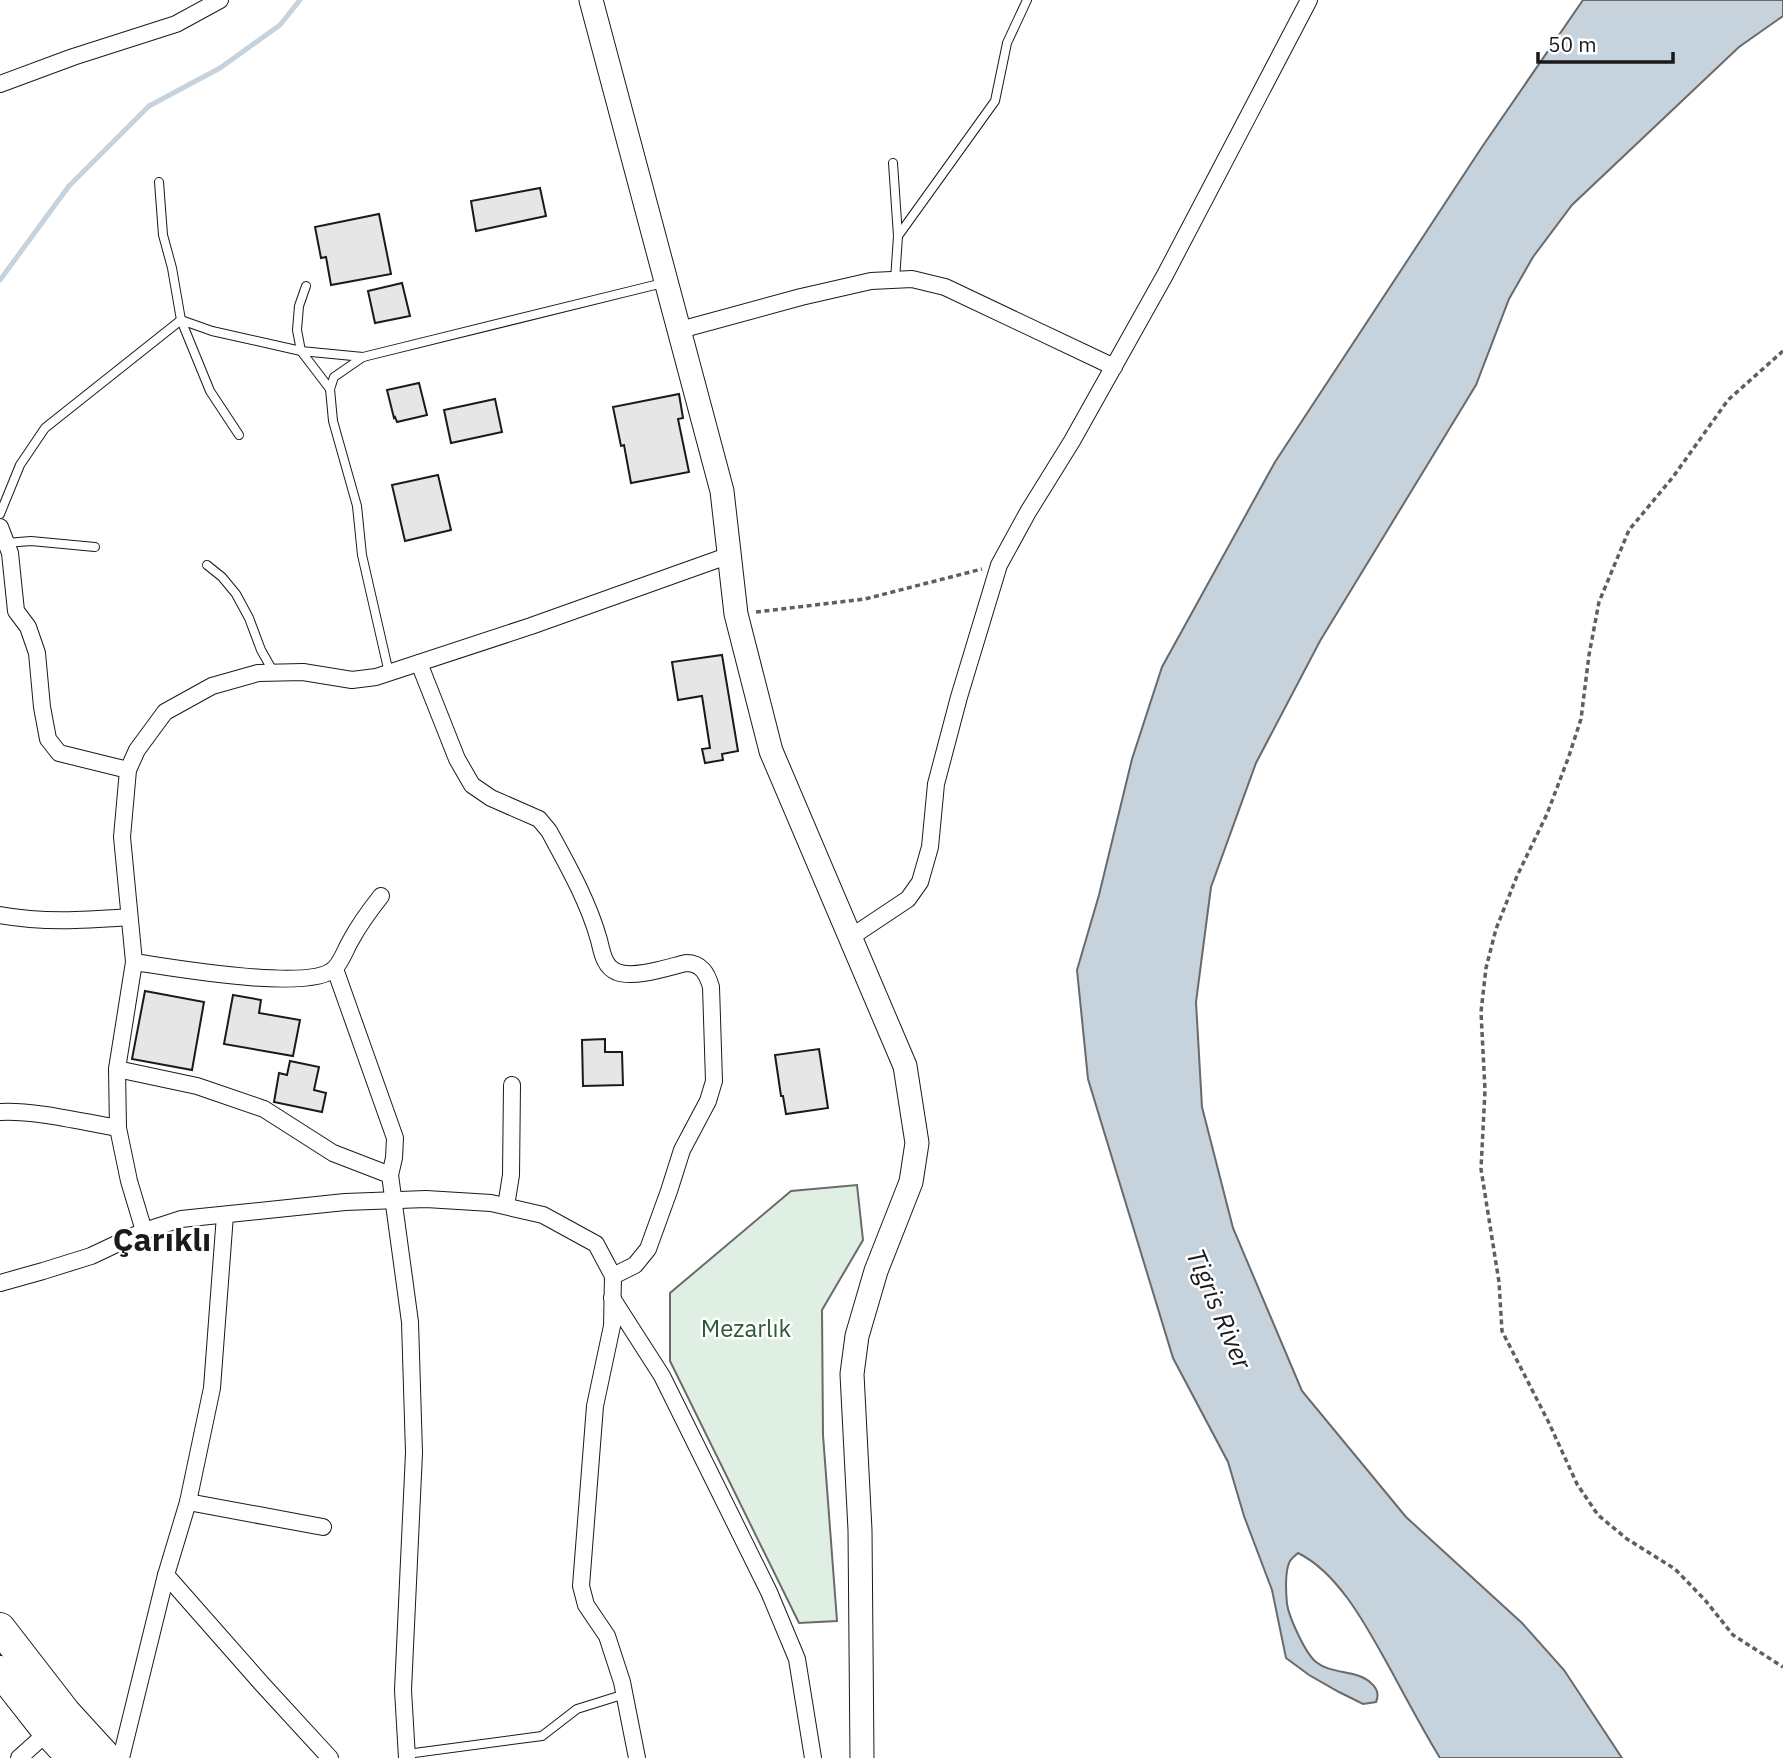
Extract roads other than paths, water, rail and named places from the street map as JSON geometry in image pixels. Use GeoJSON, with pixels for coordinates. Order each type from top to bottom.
{"type":"FeatureCollection","features":[{"type":"Feature","properties":{"kind":"highway"},"geometry":{"type":"LineString","coordinates":[[0,1628],[65,1712],[107,1758]]}},
{"type":"Feature","properties":{"kind":"highway"},"geometry":{"type":"LineString","coordinates":[[0,1671],[72,1758]]}},
{"type":"Feature","properties":{"kind":"street"},"geometry":{"type":"LineString","coordinates":[[0,84],[176,24],[220,0]]}},
{"type":"Feature","properties":{"kind":"street"},"geometry":{"type":"LineString","coordinates":[[591,0],[722,491],[736,614],[771,751],[905,1066],[917,1143],[911,1182],[876,1271],[857,1336],[852,1374],[860,1530],[862,1758]]}},
{"type":"Feature","properties":{"kind":"street"},"geometry":{"type":"LineString","coordinates":[[851,937],[908,900],[920,882],[930,847],[936,784],[999,565],[1028,512],[1072,442],[1165,275],[1309,0]]}},
{"type":"Feature","properties":{"kind":"street"},"geometry":{"type":"LineString","coordinates":[[680,330],[871,281],[912,279],[945,287],[1114,367]]}},
{"type":"Feature","properties":{"kind":"street"},"geometry":{"type":"LineString","coordinates":[[0,527],[10,553],[16,611],[28,627],[37,653],[48,738],[59,753],[128,770]]}},
{"type":"Feature","properties":{"kind":"street"},"geometry":{"type":"LineString","coordinates":[[144,1231],[129,1181],[118,1128],[117,1069],[134,961],[121,837],[128,770],[137,750],[165,712],[212,687],[258,673],[303,672],[352,680],[376,677],[531,626],[730,555]]}},
{"type":"Feature","properties":{"kind":"street"},"geometry":{"type":"LineString","coordinates":[[419,663],[457,759],[472,785],[491,798],[538,819],[549,831],[593,917],[604,958],[609,966],[616,972],[629,975],[694,963],[708,976],[711,987],[714,1081],[708,1101],[682,1150],[648,1249],[635,1265],[613,1276]]}},
{"type":"Feature","properties":{"kind":"street"},"geometry":{"type":"LineString","coordinates":[[134,961],[244,977],[297,979],[325,974],[335,969],[362,919],[381,896]]}},
{"type":"Feature","properties":{"kind":"street"},"geometry":{"type":"LineString","coordinates":[[0,915],[27,920],[76,921],[130,917]]}},
{"type":"Feature","properties":{"kind":"street"},"geometry":{"type":"LineString","coordinates":[[335,969],[396,1138],[390,1175],[410,1322],[414,1453],[403,1690],[407,1756]]}},
{"type":"Feature","properties":{"kind":"street"},"geometry":{"type":"LineString","coordinates":[[117,1069],[197,1086],[264,1110],[332,1153],[390,1175]]}},
{"type":"Feature","properties":{"kind":"street"},"geometry":{"type":"LineString","coordinates":[[506,1206],[511,1175],[512,1085]]}},
{"type":"Feature","properties":{"kind":"street"},"geometry":{"type":"LineString","coordinates":[[0,1112],[10,1111],[118,1128]]}},
{"type":"Feature","properties":{"kind":"street"},"geometry":{"type":"LineString","coordinates":[[0,1283],[91,1256],[144,1231],[181,1219],[345,1202],[426,1199],[491,1203],[542,1215],[596,1244],[613,1276],[612,1326],[594,1406],[581,1586],[586,1605],[607,1636],[625,1694],[637,1758]]}},
{"type":"Feature","properties":{"kind":"street"},"geometry":{"type":"LineString","coordinates":[[121,1758],[166,1575],[188,1502],[212,1388],[225,1215]]}},
{"type":"Feature","properties":{"kind":"street"},"geometry":{"type":"LineString","coordinates":[[612,1298],[662,1376],[769,1592],[797,1659],[813,1758]]}},
{"type":"Feature","properties":{"kind":"street"},"geometry":{"type":"LineString","coordinates":[[188,1502],[323,1527]]}},
{"type":"Feature","properties":{"kind":"street"},"geometry":{"type":"LineString","coordinates":[[166,1575],[330,1758]]}},
{"type":"Feature","properties":{"kind":"street"},"geometry":{"type":"LineString","coordinates":[[19,1758],[48,1732]]}},
{"type":"Feature","properties":{"kind":"lane"},"geometry":{"type":"LineString","coordinates":[[898,236],[995,101],[1007,43],[1027,0]]}},
{"type":"Feature","properties":{"kind":"lane"},"geometry":{"type":"LineString","coordinates":[[893,163],[898,236],[895,280]]}},
{"type":"Feature","properties":{"kind":"lane"},"geometry":{"type":"LineString","coordinates":[[159,182],[163,235],[181,320],[210,391],[239,435]]}},
{"type":"Feature","properties":{"kind":"lane"},"geometry":{"type":"LineString","coordinates":[[181,320],[212,331],[301,351],[363,357],[666,282]]}},
{"type":"Feature","properties":{"kind":"lane"},"geometry":{"type":"LineString","coordinates":[[306,286],[299,306],[297,330],[301,351],[330,388]]}},
{"type":"Feature","properties":{"kind":"lane"},"geometry":{"type":"LineString","coordinates":[[0,514],[20,465],[45,429],[181,320]]}},
{"type":"Feature","properties":{"kind":"lane"},"geometry":{"type":"LineString","coordinates":[[363,357],[334,377],[330,388],[333,421],[356,506],[362,555],[389,673]]}},
{"type":"Feature","properties":{"kind":"lane"},"geometry":{"type":"LineString","coordinates":[[6,543],[31,541],[94,547]]}},
{"type":"Feature","properties":{"kind":"lane"},"geometry":{"type":"LineString","coordinates":[[207,565],[222,577],[236,594],[274,673]]}},
{"type":"Feature","properties":{"kind":"lane"},"geometry":{"type":"LineString","coordinates":[[407,1756],[542,1736],[577,1709],[625,1694]]}},
{"type":"Feature","properties":{"kind":"water","name":"Tigris River"},"geometry":{"type":"Polygon","coordinates":[[[1583,0],[1783,0],[1783,16],[1739,47],[1572,205],[1533,257],[1509,299],[1476,385],[1320,641],[1256,763],[1211,887],[1196,1002],[1202,1107],[1233,1228],[1302,1391],[1406,1517],[1522,1623],[1564,1670],[1622,1758],[1440,1758],[1353,1606],[1328,1575],[1298,1553],[1288,1565],[1286,1594],[1294,1626],[1316,1662],[1371,1683],[1377,1692],[1376,1702],[1363,1704],[1309,1675],[1286,1658],[1272,1590],[1244,1516],[1228,1462],[1173,1358],[1088,1079],[1077,970],[1099,895],[1132,759],[1162,667],[1275,462],[1482,147],[1583,0]]]}},
{"type":"Feature","properties":{"kind":"waterway"},"geometry":{"type":"LineString","coordinates":[[0,280],[69,186],[149,106],[220,68],[280,25],[300,0]]}},
{"type":"Feature","properties":{"kind":"district","name":"Çarıklı"},"geometry":{"type":"Point","coordinates":[162,1240]}},
{"type":"Feature","properties":{"kind":"park label","name":"Mezarlık"},"geometry":{"type":"Point","coordinates":[746,1329]}}]}
